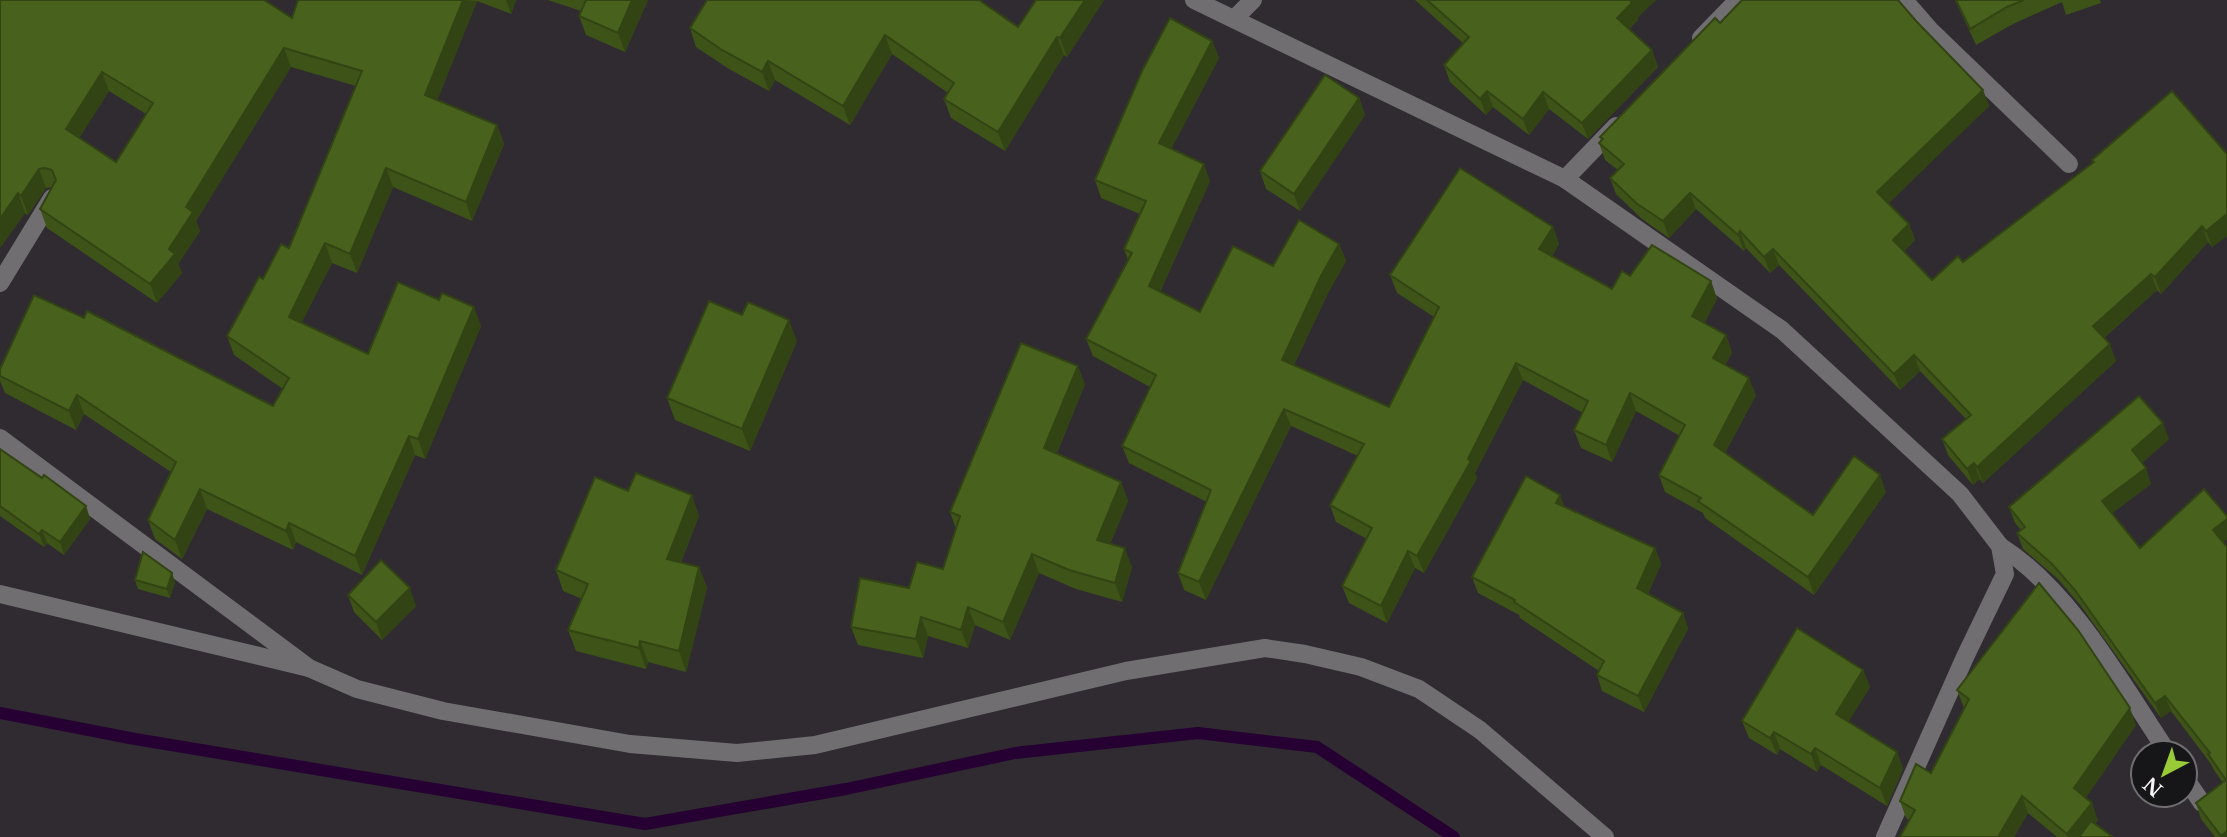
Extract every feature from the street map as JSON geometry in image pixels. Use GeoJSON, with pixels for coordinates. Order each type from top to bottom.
{"type":"FeatureCollection","features":[{"type":"Feature","properties":{"kind":"street"},"geometry":{"type":"LineString","coordinates":[[1195,0],[1565,179],[1782,330],[1961,494],[2000,546],[2015,555],[2055,592],[2159,739]]}},
{"type":"Feature","properties":{"kind":"street"},"geometry":{"type":"LineString","coordinates":[[1234,19],[1252,0]]}},
{"type":"Feature","properties":{"kind":"street"},"geometry":{"type":"LineString","coordinates":[[1690,50],[1738,0]]}},
{"type":"Feature","properties":{"kind":"street"},"geometry":{"type":"LineString","coordinates":[[1903,0],[1930,30],[2068,164]]}},
{"type":"Feature","properties":{"kind":"street"},"geometry":{"type":"LineString","coordinates":[[1565,179],[1632,109]]}},
{"type":"Feature","properties":{"kind":"street"},"geometry":{"type":"LineString","coordinates":[[0,283],[52,198]]}},
{"type":"Feature","properties":{"kind":"street"},"geometry":{"type":"LineString","coordinates":[[0,438],[309,668]]}},
{"type":"Feature","properties":{"kind":"street"},"geometry":{"type":"LineString","coordinates":[[1885,837],[2005,573],[2000,546]]}},
{"type":"Feature","properties":{"kind":"street"},"geometry":{"type":"LineString","coordinates":[[0,594],[309,668],[357,689],[443,711],[630,744],[737,753],[815,745],[1126,671],[1265,649],[1305,654],[1361,667],[1419,689],[1480,730],[1605,837]]}},
{"type":"Feature","properties":{"kind":"street"},"geometry":{"type":"LineString","coordinates":[[2199,799],[2202,803]]}},
{"type":"Feature","properties":{"kind":"building"},"geometry":{"type":"Polygon","coordinates":[[[0,0],[264,0],[292,18],[298,0],[463,0],[425,95],[497,125],[466,202],[386,168],[350,254],[325,243],[289,317],[368,354],[398,282],[439,300],[442,293],[474,307],[418,439],[409,436],[355,556],[289,523],[286,531],[200,489],[175,540],[148,520],[176,462],[77,395],[69,411],[0,376],[0,369],[34,295],[84,318],[87,311],[273,406],[289,378],[227,336],[259,277],[263,279],[281,244],[289,248],[362,71],[284,48],[186,207],[193,212],[169,249],[175,254],[150,284],[40,209],[56,180],[52,170],[39,169],[21,196],[18,193],[0,219],[0,0]],[[102,72],[66,129],[116,162],[153,103],[102,72]]]}},
{"type":"Feature","properties":{"kind":"building"},"geometry":{"type":"Polygon","coordinates":[[[586,0],[632,0],[618,33],[579,16],[586,0]]]}},
{"type":"Feature","properties":{"kind":"building"},"geometry":{"type":"Polygon","coordinates":[[[707,0],[979,0],[1018,27],[1036,0],[1085,0],[1060,38],[1057,37],[998,132],[944,99],[954,83],[885,35],[843,106],[768,61],[762,72],[690,28],[707,0]]]}},
{"type":"Feature","properties":{"kind":"building"},"geometry":{"type":"Polygon","coordinates":[[[1427,0],[1633,0],[1617,18],[1652,50],[1582,123],[1543,92],[1523,119],[1487,91],[1480,99],[1444,65],[1469,37],[1427,0]]]}},
{"type":"Feature","properties":{"kind":"building"},"geometry":{"type":"Polygon","coordinates":[[[1742,0],[1898,0],[1983,90],[1877,192],[1909,224],[1893,240],[1932,280],[1958,256],[1963,262],[2094,162],[2092,160],[2172,91],[2227,154],[2227,214],[2206,231],[2202,226],[2155,277],[2151,274],[2093,326],[2110,344],[1977,467],[1974,463],[1967,469],[1942,439],[1971,415],[1914,355],[1894,374],[1773,249],[1764,257],[1740,231],[1738,235],[1690,193],[1663,221],[1636,203],[1610,178],[1624,164],[1599,143],[1603,139],[1600,137],[1715,18],[1720,23],[1742,0]]]}},
{"type":"Feature","properties":{"kind":"building"},"geometry":{"type":"Polygon","coordinates":[[[1956,0],[2024,0],[1970,29],[1956,0]]]}},
{"type":"Feature","properties":{"kind":"building"},"geometry":{"type":"Polygon","coordinates":[[[1170,18],[1212,41],[1159,143],[1204,164],[1149,286],[1200,312],[1233,246],[1273,266],[1299,220],[1339,244],[1282,360],[1389,407],[1439,307],[1390,275],[1460,168],[1553,227],[1539,249],[1612,289],[1622,271],[1630,276],[1652,245],[1711,281],[1692,316],[1726,335],[1713,358],[1749,378],[1714,445],[1813,515],[1854,456],[1880,475],[1808,577],[1698,501],[1701,498],[1659,475],[1685,425],[1630,393],[1606,445],[1574,430],[1588,401],[1516,363],[1468,459],[1471,461],[1417,556],[1408,551],[1381,606],[1342,586],[1372,528],[1330,505],[1364,444],[1284,409],[1199,582],[1178,573],[1211,490],[1122,446],[1156,375],[1086,339],[1132,253],[1124,249],[1146,201],[1095,180],[1142,71],[1170,18]]]}},
{"type":"Feature","properties":{"kind":"building"},"geometry":{"type":"Polygon","coordinates":[[[1325,75],[1359,98],[1294,194],[1260,171],[1325,75]]]}},
{"type":"Feature","properties":{"kind":"building"},"geometry":{"type":"Polygon","coordinates":[[[709,301],[742,315],[748,302],[789,320],[742,429],[667,398],[709,301]]]}},
{"type":"Feature","properties":{"kind":"building"},"geometry":{"type":"Polygon","coordinates":[[[1021,343],[1078,366],[1044,448],[1121,482],[1097,540],[1125,548],[1115,583],[1069,570],[1032,554],[1003,622],[968,607],[961,630],[921,617],[916,639],[851,627],[860,578],[909,588],[917,562],[943,569],[960,516],[950,512],[1021,343]]]}},
{"type":"Feature","properties":{"kind":"building"},"geometry":{"type":"Polygon","coordinates":[[[2139,396],[2163,423],[2132,450],[2146,468],[2102,501],[2140,548],[2204,489],[2227,516],[2227,519],[2213,530],[2227,547],[2227,831],[2221,836],[2199,807],[2199,801],[2226,780],[2208,754],[2210,753],[2165,696],[2155,703],[2075,590],[2052,564],[2017,533],[2025,527],[2009,507],[2139,396]]]}},
{"type":"Feature","properties":{"kind":"building"},"geometry":{"type":"Polygon","coordinates":[[[0,449],[42,478],[44,475],[86,506],[60,542],[42,530],[39,534],[0,506],[0,449]]]}},
{"type":"Feature","properties":{"kind":"building"},"geometry":{"type":"Polygon","coordinates":[[[636,473],[692,495],[667,559],[699,567],[679,651],[640,641],[639,648],[568,630],[588,584],[556,570],[595,477],[628,491],[636,473]]]}},
{"type":"Feature","properties":{"kind":"building"},"geometry":{"type":"Polygon","coordinates":[[[1526,476],[1560,495],[1556,503],[1655,548],[1637,588],[1683,613],[1638,696],[1597,675],[1604,661],[1514,602],[1515,600],[1472,577],[1526,476]]]}},
{"type":"Feature","properties":{"kind":"building"},"geometry":{"type":"Polygon","coordinates":[[[143,552],[172,573],[167,589],[135,580],[143,552]]]}},
{"type":"Feature","properties":{"kind":"building"},"geometry":{"type":"Polygon","coordinates":[[[381,560],[410,588],[376,622],[348,595],[381,560]]]}},
{"type":"Feature","properties":{"kind":"building"},"geometry":{"type":"Polygon","coordinates":[[[2039,583],[2078,630],[2130,708],[2074,788],[2092,803],[2067,834],[2022,796],[1998,837],[1900,837],[1915,810],[1900,801],[1916,764],[1931,773],[1969,699],[1957,690],[2039,583]]]}},
{"type":"Feature","properties":{"kind":"building"},"geometry":{"type":"Polygon","coordinates":[[[1797,628],[1863,670],[1836,714],[1897,752],[1880,788],[1815,748],[1811,754],[1774,732],[1770,738],[1742,721],[1797,628]]]}},
{"type":"Feature","properties":{"kind":"building"},"geometry":{"type":"Polygon","coordinates":[[[2091,821],[2113,837],[2079,837],[2091,821]]]}},
{"type":"Feature","properties":{"kind":"waterway"},"geometry":{"type":"LineString","coordinates":[[0,713],[135,739],[645,824],[846,789],[1015,753],[1198,733],[1317,747],[1454,837]]}}]}
